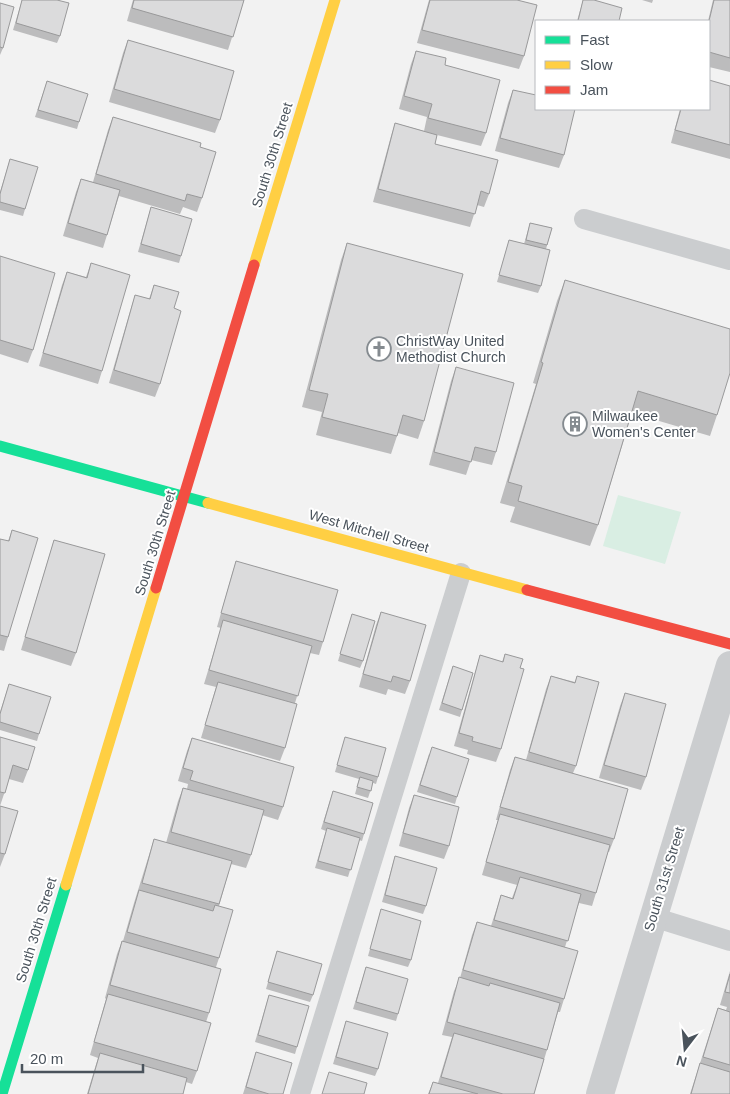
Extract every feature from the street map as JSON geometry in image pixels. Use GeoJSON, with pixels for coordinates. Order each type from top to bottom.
{"type":"FeatureCollection","features":[{"type":"Feature","properties":{"kind":"street","name":"South 30th Street"},"geometry":{"type":"LineString","coordinates":[[2,1094],[335,0]]}},
{"type":"Feature","properties":{"kind":"street","name":"West Mitchell Street"},"geometry":{"type":"LineString","coordinates":[[0,446],[730,644]]}},
{"type":"Feature","properties":{"kind":"street","name":"South 31st Street"},"geometry":{"type":"LineString","coordinates":[[600,1094],[730,665]]}},
{"type":"Feature","properties":{"kind":"lane"},"geometry":{"type":"LineString","coordinates":[[584,218],[730,260]]}},
{"type":"Feature","properties":{"kind":"lane"},"geometry":{"type":"LineString","coordinates":[[300,1094],[462,572]]}},
{"type":"Feature","properties":{"kind":"lane"},"geometry":{"type":"LineString","coordinates":[[653,917],[730,941]]}},
{"type":"Feature","properties":{"kind":"green space"},"geometry":{"type":"Polygon","coordinates":[[[618,495],[681,512],[665,564],[603,546],[618,495]]]}},
{"type":"Feature","properties":{"kind":"building"},"geometry":{"type":"Polygon","coordinates":[[[22,0],[57,0],[69,3],[60,36],[16,23],[22,0]]]}},
{"type":"Feature","properties":{"kind":"building"},"geometry":{"type":"Polygon","coordinates":[[[134,0],[244,0],[233,37],[132,8],[134,0]]]}},
{"type":"Feature","properties":{"kind":"building"},"geometry":{"type":"Polygon","coordinates":[[[430,0],[517,0],[537,5],[524,56],[422,30],[430,0]]]}},
{"type":"Feature","properties":{"kind":"building"},"geometry":{"type":"Polygon","coordinates":[[[583,0],[594,0],[622,8],[619,20],[578,20],[583,0]]]}},
{"type":"Feature","properties":{"kind":"building"},"geometry":{"type":"Polygon","coordinates":[[[714,0],[730,0],[730,58],[710,52],[709,20],[714,0]]]}},
{"type":"Feature","properties":{"kind":"building"},"geometry":{"type":"Polygon","coordinates":[[[0,3],[14,7],[3,48],[0,47],[0,3]]]}},
{"type":"Feature","properties":{"kind":"building"},"geometry":{"type":"Polygon","coordinates":[[[128,40],[234,71],[220,120],[114,89],[128,40]]]}},
{"type":"Feature","properties":{"kind":"building"},"geometry":{"type":"Polygon","coordinates":[[[416,51],[446,58],[445,65],[500,80],[486,133],[428,118],[432,104],[404,96],[416,51]]]}},
{"type":"Feature","properties":{"kind":"building"},"geometry":{"type":"Polygon","coordinates":[[[710,80],[730,86],[730,145],[675,130],[681,110],[710,110],[710,80]]]}},
{"type":"Feature","properties":{"kind":"building"},"geometry":{"type":"Polygon","coordinates":[[[47,81],[88,94],[79,122],[38,110],[47,81]]]}},
{"type":"Feature","properties":{"kind":"building"},"geometry":{"type":"Polygon","coordinates":[[[513,90],[535,95],[535,110],[575,110],[564,155],[500,138],[513,90]]]}},
{"type":"Feature","properties":{"kind":"building"},"geometry":{"type":"Polygon","coordinates":[[[113,117],[201,143],[200,147],[216,152],[202,198],[187,194],[185,201],[96,174],[113,117]]]}},
{"type":"Feature","properties":{"kind":"building"},"geometry":{"type":"Polygon","coordinates":[[[395,123],[437,135],[435,144],[498,160],[489,194],[481,191],[475,214],[378,189],[395,123]]]}},
{"type":"Feature","properties":{"kind":"building"},"geometry":{"type":"Polygon","coordinates":[[[10,159],[38,167],[25,209],[0,202],[0,194],[10,159]]]}},
{"type":"Feature","properties":{"kind":"building"},"geometry":{"type":"Polygon","coordinates":[[[81,179],[120,190],[107,235],[68,223],[81,179]]]}},
{"type":"Feature","properties":{"kind":"building"},"geometry":{"type":"Polygon","coordinates":[[[151,207],[192,219],[181,256],[141,244],[151,207]]]}},
{"type":"Feature","properties":{"kind":"building"},"geometry":{"type":"Polygon","coordinates":[[[530,223],[552,228],[547,245],[526,240],[530,223]]]}},
{"type":"Feature","properties":{"kind":"building"},"geometry":{"type":"Polygon","coordinates":[[[509,240],[550,250],[541,286],[499,275],[509,240]]]}},
{"type":"Feature","properties":{"kind":"building","name":"ChristWay United Methodist Church"},"geometry":{"type":"Polygon","coordinates":[[[347,243],[463,274],[424,421],[403,415],[397,436],[322,417],[328,394],[309,390],[347,243]]]}},
{"type":"Feature","properties":{"kind":"building"},"geometry":{"type":"Polygon","coordinates":[[[0,256],[55,273],[33,350],[0,340],[0,256]]]}},
{"type":"Feature","properties":{"kind":"building"},"geometry":{"type":"Polygon","coordinates":[[[91,263],[130,275],[102,371],[43,353],[67,272],[87,278],[91,263]]]}},
{"type":"Feature","properties":{"kind":"building","name":"Milwaukee Women's Center"},"geometry":{"type":"Polygon","coordinates":[[[565,280],[730,329],[730,373],[717,415],[638,391],[598,525],[518,501],[522,486],[508,482],[565,280]]]}},
{"type":"Feature","properties":{"kind":"building"},"geometry":{"type":"Polygon","coordinates":[[[154,285],[179,292],[174,308],[181,311],[160,384],[114,370],[135,295],[150,299],[154,285]]]}},
{"type":"Feature","properties":{"kind":"building"},"geometry":{"type":"Polygon","coordinates":[[[456,367],[514,383],[496,452],[475,447],[471,462],[434,452],[456,367]]]}},
{"type":"Feature","properties":{"kind":"building"},"geometry":{"type":"Polygon","coordinates":[[[12,530],[38,538],[8,637],[0,635],[0,539],[9,541],[12,530]]]}},
{"type":"Feature","properties":{"kind":"building"},"geometry":{"type":"Polygon","coordinates":[[[54,540],[105,554],[76,653],[25,637],[54,540]]]}},
{"type":"Feature","properties":{"kind":"building"},"geometry":{"type":"Polygon","coordinates":[[[236,561],[338,590],[323,642],[221,613],[236,561]]]}},
{"type":"Feature","properties":{"kind":"building"},"geometry":{"type":"Polygon","coordinates":[[[381,612],[426,625],[410,681],[393,676],[391,682],[363,674],[381,612]]]}},
{"type":"Feature","properties":{"kind":"building"},"geometry":{"type":"Polygon","coordinates":[[[352,614],[375,621],[363,661],[340,654],[352,614]]]}},
{"type":"Feature","properties":{"kind":"building"},"geometry":{"type":"Polygon","coordinates":[[[223,620],[312,646],[298,696],[209,670],[223,620]]]}},
{"type":"Feature","properties":{"kind":"building"},"geometry":{"type":"Polygon","coordinates":[[[505,654],[523,659],[520,668],[524,669],[501,749],[472,741],[473,737],[459,733],[480,655],[503,662],[505,654]]]}},
{"type":"Feature","properties":{"kind":"building"},"geometry":{"type":"Polygon","coordinates":[[[453,666],[473,673],[462,710],[442,703],[453,666]]]}},
{"type":"Feature","properties":{"kind":"building"},"geometry":{"type":"Polygon","coordinates":[[[551,676],[575,683],[577,676],[599,682],[576,766],[529,752],[551,676]]]}},
{"type":"Feature","properties":{"kind":"building"},"geometry":{"type":"Polygon","coordinates":[[[218,682],[297,704],[285,748],[205,725],[218,682]]]}},
{"type":"Feature","properties":{"kind":"building"},"geometry":{"type":"Polygon","coordinates":[[[9,684],[51,697],[39,734],[0,722],[0,714],[9,684]]]}},
{"type":"Feature","properties":{"kind":"building"},"geometry":{"type":"Polygon","coordinates":[[[625,693],[666,704],[646,777],[604,765],[625,693]]]}},
{"type":"Feature","properties":{"kind":"building"},"geometry":{"type":"Polygon","coordinates":[[[0,737],[35,747],[28,770],[13,765],[5,793],[0,792],[0,737]]]}},
{"type":"Feature","properties":{"kind":"building"},"geometry":{"type":"Polygon","coordinates":[[[345,737],[386,748],[378,777],[337,765],[345,737]]]}},
{"type":"Feature","properties":{"kind":"building"},"geometry":{"type":"Polygon","coordinates":[[[192,738],[294,767],[283,807],[190,780],[193,771],[183,768],[192,738]]]}},
{"type":"Feature","properties":{"kind":"building"},"geometry":{"type":"Polygon","coordinates":[[[432,747],[469,759],[457,797],[420,785],[432,747]]]}},
{"type":"Feature","properties":{"kind":"building"},"geometry":{"type":"Polygon","coordinates":[[[515,757],[628,789],[614,839],[500,807],[515,757]]]}},
{"type":"Feature","properties":{"kind":"building"},"geometry":{"type":"Polygon","coordinates":[[[360,777],[373,781],[371,791],[357,787],[360,777]]]}},
{"type":"Feature","properties":{"kind":"building"},"geometry":{"type":"Polygon","coordinates":[[[183,788],[264,810],[251,855],[171,832],[183,788]]]}},
{"type":"Feature","properties":{"kind":"building"},"geometry":{"type":"Polygon","coordinates":[[[333,791],[373,803],[364,834],[324,822],[333,791]]]}},
{"type":"Feature","properties":{"kind":"building"},"geometry":{"type":"Polygon","coordinates":[[[414,795],[459,807],[449,846],[403,833],[414,795]]]}},
{"type":"Feature","properties":{"kind":"building"},"geometry":{"type":"Polygon","coordinates":[[[0,806],[18,811],[5,854],[0,853],[0,806]]]}},
{"type":"Feature","properties":{"kind":"building"},"geometry":{"type":"Polygon","coordinates":[[[500,814],[610,845],[596,893],[486,862],[500,814]]]}},
{"type":"Feature","properties":{"kind":"building"},"geometry":{"type":"Polygon","coordinates":[[[327,828],[360,838],[351,870],[318,861],[327,828]]]}},
{"type":"Feature","properties":{"kind":"building"},"geometry":{"type":"Polygon","coordinates":[[[154,839],[232,861],[219,904],[142,883],[154,839]]]}},
{"type":"Feature","properties":{"kind":"building"},"geometry":{"type":"Polygon","coordinates":[[[395,856],[437,868],[426,906],[385,895],[395,856]]]}},
{"type":"Feature","properties":{"kind":"building"},"geometry":{"type":"Polygon","coordinates":[[[520,877],[581,894],[568,941],[494,920],[501,895],[513,899],[520,877]]]}},
{"type":"Feature","properties":{"kind":"building"},"geometry":{"type":"Polygon","coordinates":[[[139,890],[213,911],[215,905],[233,910],[219,958],[127,932],[139,890]]]}},
{"type":"Feature","properties":{"kind":"building"},"geometry":{"type":"Polygon","coordinates":[[[381,909],[421,921],[411,960],[370,949],[381,909]]]}},
{"type":"Feature","properties":{"kind":"building"},"geometry":{"type":"Polygon","coordinates":[[[477,922],[578,951],[564,999],[463,970],[477,922]]]}},
{"type":"Feature","properties":{"kind":"building"},"geometry":{"type":"Polygon","coordinates":[[[122,941],[221,969],[209,1013],[110,985],[122,941]]]}},
{"type":"Feature","properties":{"kind":"building"},"geometry":{"type":"Polygon","coordinates":[[[277,951],[322,964],[313,995],[268,982],[277,951]]]}},
{"type":"Feature","properties":{"kind":"building"},"geometry":{"type":"Polygon","coordinates":[[[366,967],[408,979],[398,1014],[356,1002],[366,967]]]}},
{"type":"Feature","properties":{"kind":"building"},"geometry":{"type":"Polygon","coordinates":[[[730,974],[730,993],[725,992],[730,974]]]}},
{"type":"Feature","properties":{"kind":"building"},"geometry":{"type":"Polygon","coordinates":[[[459,977],[489,986],[490,983],[560,1003],[547,1050],[447,1022],[459,977]]]}},
{"type":"Feature","properties":{"kind":"building"},"geometry":{"type":"Polygon","coordinates":[[[108,994],[211,1023],[197,1071],[94,1042],[108,994]]]}},
{"type":"Feature","properties":{"kind":"building"},"geometry":{"type":"Polygon","coordinates":[[[269,995],[309,1006],[297,1047],[258,1035],[269,995]]]}},
{"type":"Feature","properties":{"kind":"building"},"geometry":{"type":"Polygon","coordinates":[[[718,1008],[730,1012],[730,1065],[703,1057],[718,1008]]]}},
{"type":"Feature","properties":{"kind":"building"},"geometry":{"type":"Polygon","coordinates":[[[346,1021],[388,1033],[378,1069],[336,1057],[346,1021]]]}},
{"type":"Feature","properties":{"kind":"building"},"geometry":{"type":"Polygon","coordinates":[[[454,1033],[544,1059],[534,1094],[503,1094],[441,1077],[454,1033]]]}},
{"type":"Feature","properties":{"kind":"building"},"geometry":{"type":"Polygon","coordinates":[[[256,1052],[292,1063],[283,1094],[269,1094],[246,1087],[256,1052]]]}},
{"type":"Feature","properties":{"kind":"building"},"geometry":{"type":"Polygon","coordinates":[[[100,1053],[187,1078],[183,1094],[88,1094],[100,1053]]]}},
{"type":"Feature","properties":{"kind":"building"},"geometry":{"type":"Polygon","coordinates":[[[700,1063],[730,1072],[730,1094],[691,1094],[700,1063]]]}},
{"type":"Feature","properties":{"kind":"building"},"geometry":{"type":"Polygon","coordinates":[[[329,1072],[367,1083],[364,1094],[322,1094],[329,1072]]]}},
{"type":"Feature","properties":{"kind":"building"},"geometry":{"type":"Polygon","coordinates":[[[433,1082],[478,1094],[429,1094],[433,1082]]]}},
{"type":"Feature","properties":{"kind":"traffic: fast"},"geometry":{"type":"LineString","coordinates":[[0,446],[208,503]]}},
{"type":"Feature","properties":{"kind":"traffic: fast"},"geometry":{"type":"LineString","coordinates":[[2,1094],[66,885]]}},
{"type":"Feature","properties":{"kind":"traffic: slow"},"geometry":{"type":"LineString","coordinates":[[254,265],[335,0]]}},
{"type":"Feature","properties":{"kind":"traffic: slow"},"geometry":{"type":"LineString","coordinates":[[208,503],[527,590]]}},
{"type":"Feature","properties":{"kind":"traffic: slow"},"geometry":{"type":"LineString","coordinates":[[66,885],[156,588]]}},
{"type":"Feature","properties":{"kind":"traffic: jam"},"geometry":{"type":"LineString","coordinates":[[156,588],[254,265]]}},
{"type":"Feature","properties":{"kind":"traffic: jam"},"geometry":{"type":"LineString","coordinates":[[527,590],[730,644]]}},
{"type":"Feature","properties":{"kind":"place","name":"ChristWay United Methodist Church"},"geometry":{"type":"Point","coordinates":[379,349]}},
{"type":"Feature","properties":{"kind":"place","name":"Milwaukee Women's Center"},"geometry":{"type":"Point","coordinates":[575,424]}}]}
